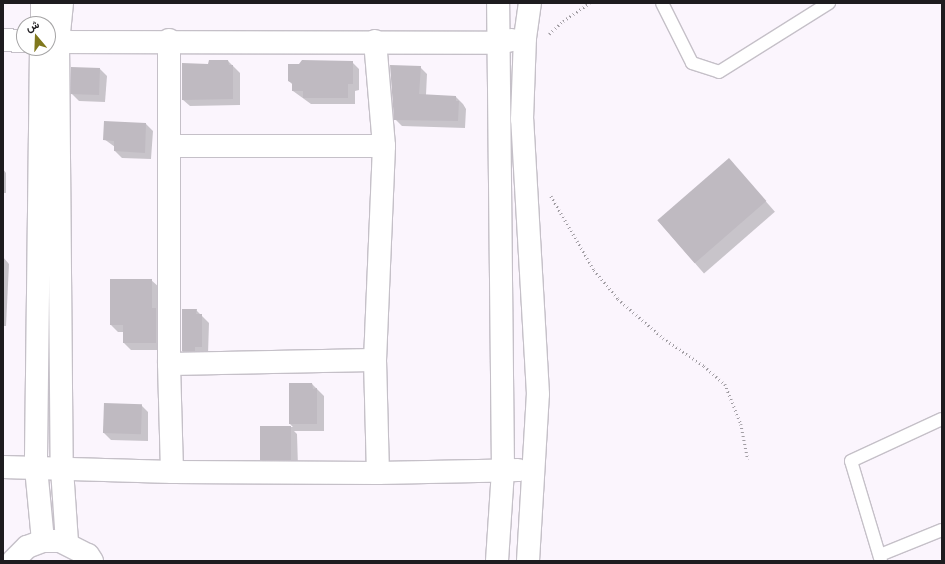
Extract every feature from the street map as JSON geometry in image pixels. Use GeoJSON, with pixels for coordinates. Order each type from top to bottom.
{"type":"FeatureCollection","features":[{"type":"Feature","properties":{"kind":"street"},"geometry":{"type":"LineString","coordinates":[[42,3],[42,16]]}},
{"type":"Feature","properties":{"kind":"street"},"geometry":{"type":"LineString","coordinates":[[56,22],[62,3]]}},
{"type":"Feature","properties":{"kind":"street"},"geometry":{"type":"LineString","coordinates":[[497,561],[503,470],[498,3]]}},
{"type":"Feature","properties":{"kind":"street"},"geometry":{"type":"LineString","coordinates":[[528,561],[538,394],[522,119],[536,39],[530,3]]}},
{"type":"Feature","properties":{"kind":"street"},"geometry":{"type":"LineString","coordinates":[[56,44],[169,40],[498,43],[536,39]]}},
{"type":"Feature","properties":{"kind":"street"},"geometry":{"type":"LineString","coordinates":[[3,40],[16,41]]}},
{"type":"Feature","properties":{"kind":"street"},"geometry":{"type":"LineString","coordinates":[[169,40],[169,364],[172,472]]}},
{"type":"Feature","properties":{"kind":"street"},"geometry":{"type":"LineString","coordinates":[[375,41],[384,146],[375,360],[378,473]]}},
{"type":"Feature","properties":{"kind":"street"},"geometry":{"type":"LineString","coordinates":[[43,541],[36,468],[49,56]]}},
{"type":"Feature","properties":{"kind":"street"},"geometry":{"type":"LineString","coordinates":[[49,56],[62,470],[67,542]]}},
{"type":"Feature","properties":{"kind":"street"},"geometry":{"type":"LineString","coordinates":[[170,146],[384,146]]}},
{"type":"Feature","properties":{"kind":"street"},"geometry":{"type":"LineString","coordinates":[[169,364],[375,360]]}},
{"type":"Feature","properties":{"kind":"street"},"geometry":{"type":"LineString","coordinates":[[3,467],[62,470],[172,472],[378,473],[533,470]]}},
{"type":"Feature","properties":{"kind":"street"},"geometry":{"type":"LineString","coordinates":[[13,561],[27,547],[43,541],[67,542],[88,555],[92,561]]}},
{"type":"Feature","properties":{"kind":"lane"},"geometry":{"type":"LineString","coordinates":[[662,3],[692,62],[719,72],[830,3]]}},
{"type":"Feature","properties":{"kind":"lane"},"geometry":{"type":"LineString","coordinates":[[942,419],[851,461],[880,558],[942,530]]}},
{"type":"Feature","properties":{"kind":"path"},"geometry":{"type":"LineString","coordinates":[[536,39],[590,3]]}},
{"type":"Feature","properties":{"kind":"path"},"geometry":{"type":"LineString","coordinates":[[549,192],[594,270],[618,299],[663,338],[704,366],[725,384],[741,424],[748,459]]}},
{"type":"Feature","properties":{"kind":"building"},"geometry":{"type":"Polygon","coordinates":[[[209,60],[228,60],[229,65],[233,65],[233,99],[182,100],[182,63],[208,64],[209,60]]]}},
{"type":"Feature","properties":{"kind":"building"},"geometry":{"type":"Polygon","coordinates":[[[302,60],[353,61],[353,84],[348,84],[348,98],[303,98],[303,91],[292,91],[292,83],[288,81],[288,64],[299,64],[302,60]]]}},
{"type":"Feature","properties":{"kind":"building"},"geometry":{"type":"Polygon","coordinates":[[[390,65],[421,66],[419,94],[456,96],[456,101],[459,101],[458,121],[394,120],[390,65]]]}},
{"type":"Feature","properties":{"kind":"building"},"geometry":{"type":"Polygon","coordinates":[[[71,67],[100,68],[99,95],[70,94],[71,67]]]}},
{"type":"Feature","properties":{"kind":"building"},"geometry":{"type":"Polygon","coordinates":[[[104,121],[146,123],[145,153],[114,151],[114,141],[103,140],[104,121]]]}},
{"type":"Feature","properties":{"kind":"building"},"geometry":{"type":"Polygon","coordinates":[[[729,158],[766,201],[695,263],[657,220],[729,158]]]}},
{"type":"Feature","properties":{"kind":"building"},"geometry":{"type":"Polygon","coordinates":[[[110,279],[152,279],[152,308],[156,308],[156,343],[123,343],[123,325],[110,325],[110,279]]]}},
{"type":"Feature","properties":{"kind":"building"},"geometry":{"type":"Polygon","coordinates":[[[182,309],[197,309],[196,314],[202,314],[202,347],[195,347],[195,351],[182,351],[182,309]]]}},
{"type":"Feature","properties":{"kind":"building"},"geometry":{"type":"Polygon","coordinates":[[[289,383],[312,383],[313,389],[317,388],[317,424],[289,424],[289,383]]]}},
{"type":"Feature","properties":{"kind":"building"},"geometry":{"type":"Polygon","coordinates":[[[104,403],[142,404],[141,434],[103,433],[104,403]]]}},
{"type":"Feature","properties":{"kind":"building"},"geometry":{"type":"Polygon","coordinates":[[[260,426],[291,426],[291,460],[260,460],[260,426]]]}}]}
